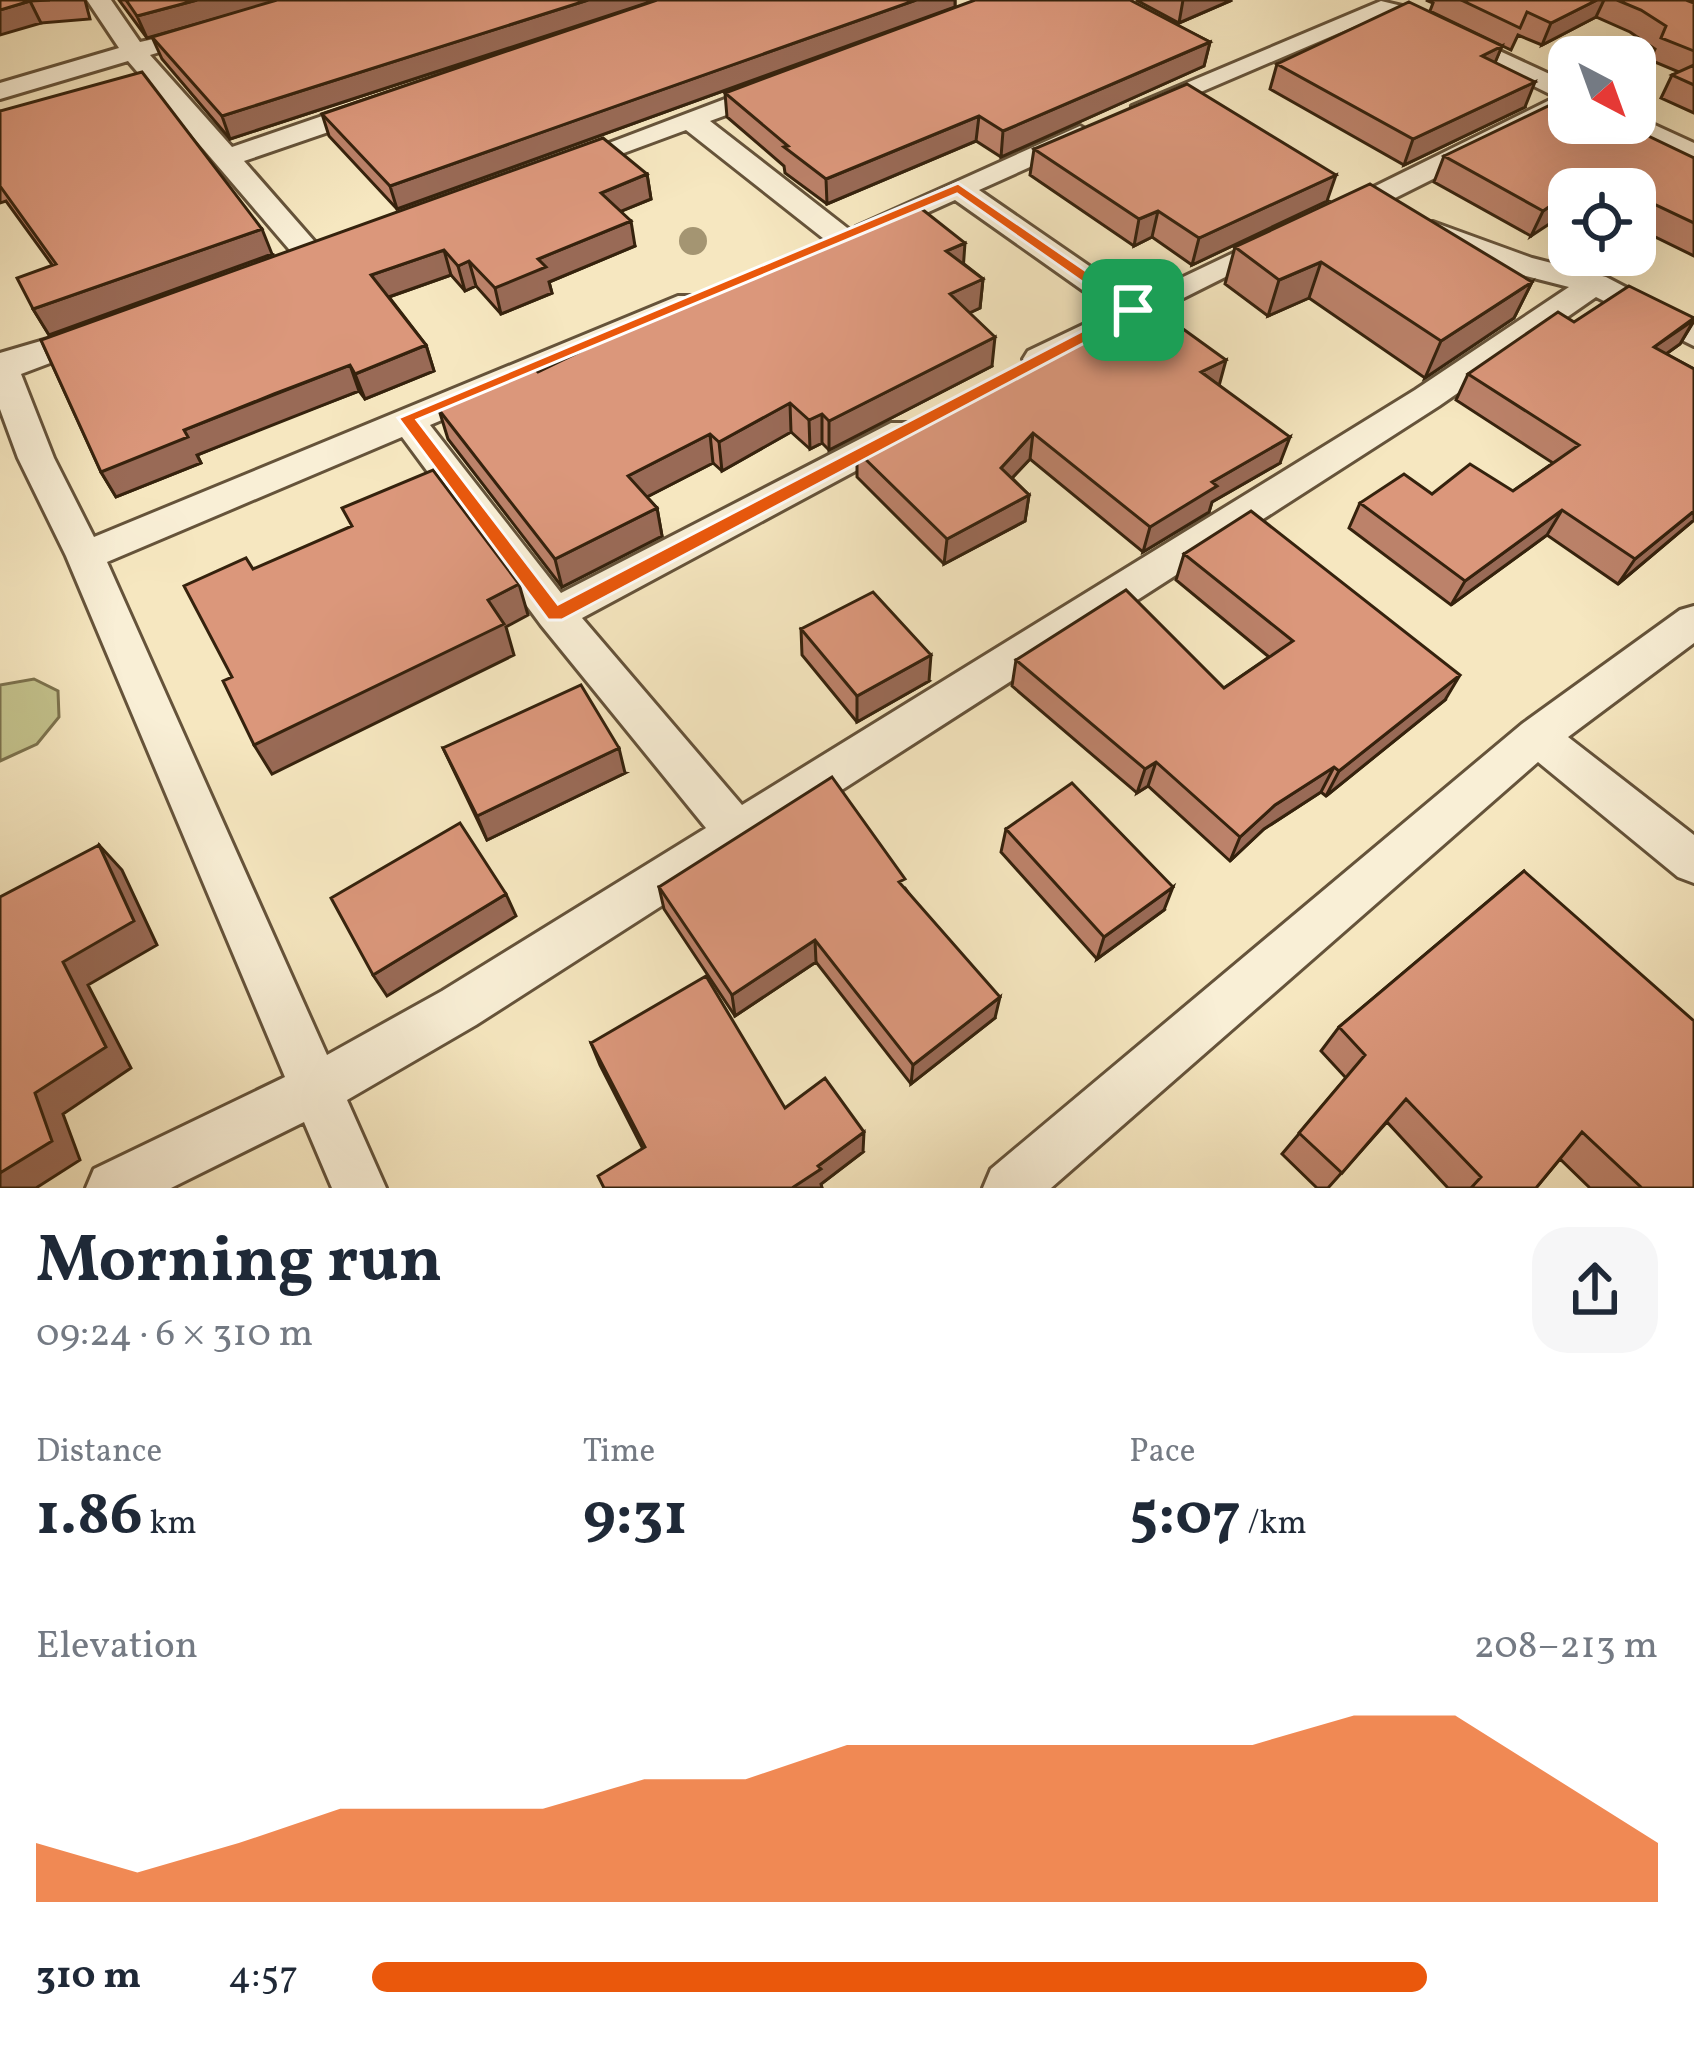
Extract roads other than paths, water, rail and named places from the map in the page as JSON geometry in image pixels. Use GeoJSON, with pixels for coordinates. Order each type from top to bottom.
{"type":"FeatureCollection","features":[{"type":"Feature","properties":{"kind":"street"},"geometry":{"type":"LineString","coordinates":[[100,0],[134,52],[311,256]]}},
{"type":"Feature","properties":{"kind":"street"},"geometry":{"type":"LineString","coordinates":[[800,258],[1234,68],[1402,12],[1548,86]]}},
{"type":"Feature","properties":{"kind":"street"},"geometry":{"type":"LineString","coordinates":[[0,92],[224,26]]}},
{"type":"Feature","properties":{"kind":"street"},"geometry":{"type":"LineString","coordinates":[[1198,49],[1234,68]]}},
{"type":"Feature","properties":{"kind":"street"},"geometry":{"type":"LineString","coordinates":[[534,176],[797,80]]}},
{"type":"Feature","properties":{"kind":"street"},"geometry":{"type":"LineString","coordinates":[[224,159],[394,101]]}},
{"type":"Feature","properties":{"kind":"street"},"geometry":{"type":"LineString","coordinates":[[1009,376],[1133,310],[1382,195],[1548,108]]}},
{"type":"Feature","properties":{"kind":"street"},"geometry":{"type":"LineString","coordinates":[[691,120],[844,240]]}},
{"type":"Feature","properties":{"kind":"street"},"geometry":{"type":"LineString","coordinates":[[1656,136],[1694,154]]}},
{"type":"Feature","properties":{"kind":"street"},"geometry":{"type":"LineString","coordinates":[[958,188],[1133,310]]}},
{"type":"Feature","properties":{"kind":"street"},"geometry":{"type":"LineString","coordinates":[[1382,195],[1436,233],[1522,265],[1595,284],[1694,336]]}},
{"type":"Feature","properties":{"kind":"street"},"geometry":{"type":"LineString","coordinates":[[113,1188],[314,1090],[459,1008],[1426,398],[1595,284]]}},
{"type":"Feature","properties":{"kind":"street"},"geometry":{"type":"LineString","coordinates":[[85,556],[712,293]]}},
{"type":"Feature","properties":{"kind":"street"},"geometry":{"type":"LineString","coordinates":[[112,328],[1,366],[18,466],[85,556],[358,1188]]}},
{"type":"Feature","properties":{"kind":"street"},"geometry":{"type":"LineString","coordinates":[[406,418],[555,614],[736,832]]}},
{"type":"Feature","properties":{"kind":"street"},"geometry":{"type":"LineString","coordinates":[[555,614],[926,419]]}},
{"type":"Feature","properties":{"kind":"street"},"geometry":{"type":"LineString","coordinates":[[1010,1188],[1537,737],[1694,621]]}},
{"type":"Feature","properties":{"kind":"street"},"geometry":{"type":"LineString","coordinates":[[1537,737],[1694,862]]}}]}
